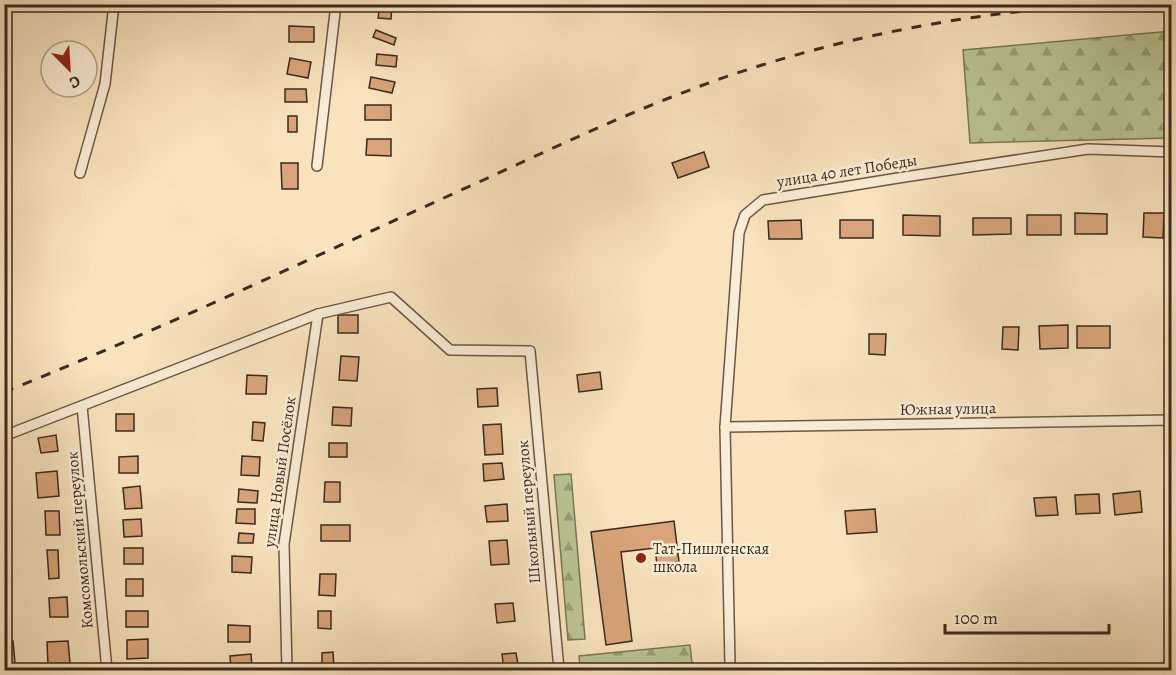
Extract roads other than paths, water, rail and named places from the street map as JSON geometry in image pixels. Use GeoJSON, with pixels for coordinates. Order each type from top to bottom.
{"type":"FeatureCollection","features":[{"type":"Feature","properties":{"kind":"street"},"geometry":{"type":"LineString","coordinates":[[80,173],[105,84],[114,4]]}},
{"type":"Feature","properties":{"kind":"street"},"geometry":{"type":"LineString","coordinates":[[317,166],[336,4]]}},
{"type":"Feature","properties":{"kind":"street","name":"улица 40 лет Победы"},"geometry":{"type":"LineString","coordinates":[[727,670],[730,664],[725,427],[739,233],[745,215],[763,200],[1088,149],[1172,152]]}},
{"type":"Feature","properties":{"kind":"street","name":"Школьный переулок"},"geometry":{"type":"LineString","coordinates":[[318,314],[391,297],[450,350],[530,351],[559,670]]}},
{"type":"Feature","properties":{"kind":"street"},"geometry":{"type":"LineString","coordinates":[[4,436],[318,314]]}},
{"type":"Feature","properties":{"kind":"street","name":"улица Новый Посёлок"},"geometry":{"type":"LineString","coordinates":[[287,670],[284,544],[318,314]]}},
{"type":"Feature","properties":{"kind":"street","name":"Комсомольский переулок"},"geometry":{"type":"LineString","coordinates":[[82,406],[107,670]]}},
{"type":"Feature","properties":{"kind":"street","name":"Южная улица"},"geometry":{"type":"LineString","coordinates":[[725,427],[1172,420]]}},
{"type":"Feature","properties":{"kind":"railway"},"geometry":{"type":"LineString","coordinates":[[4,392],[184,316],[624,117],[734,74],[857,39],[943,22],[1030,10],[1118,4]]}},
{"type":"Feature","properties":{"kind":"place","name":"Тат-Пишленская школа"},"geometry":{"type":"Point","coordinates":[641,558]}}]}
